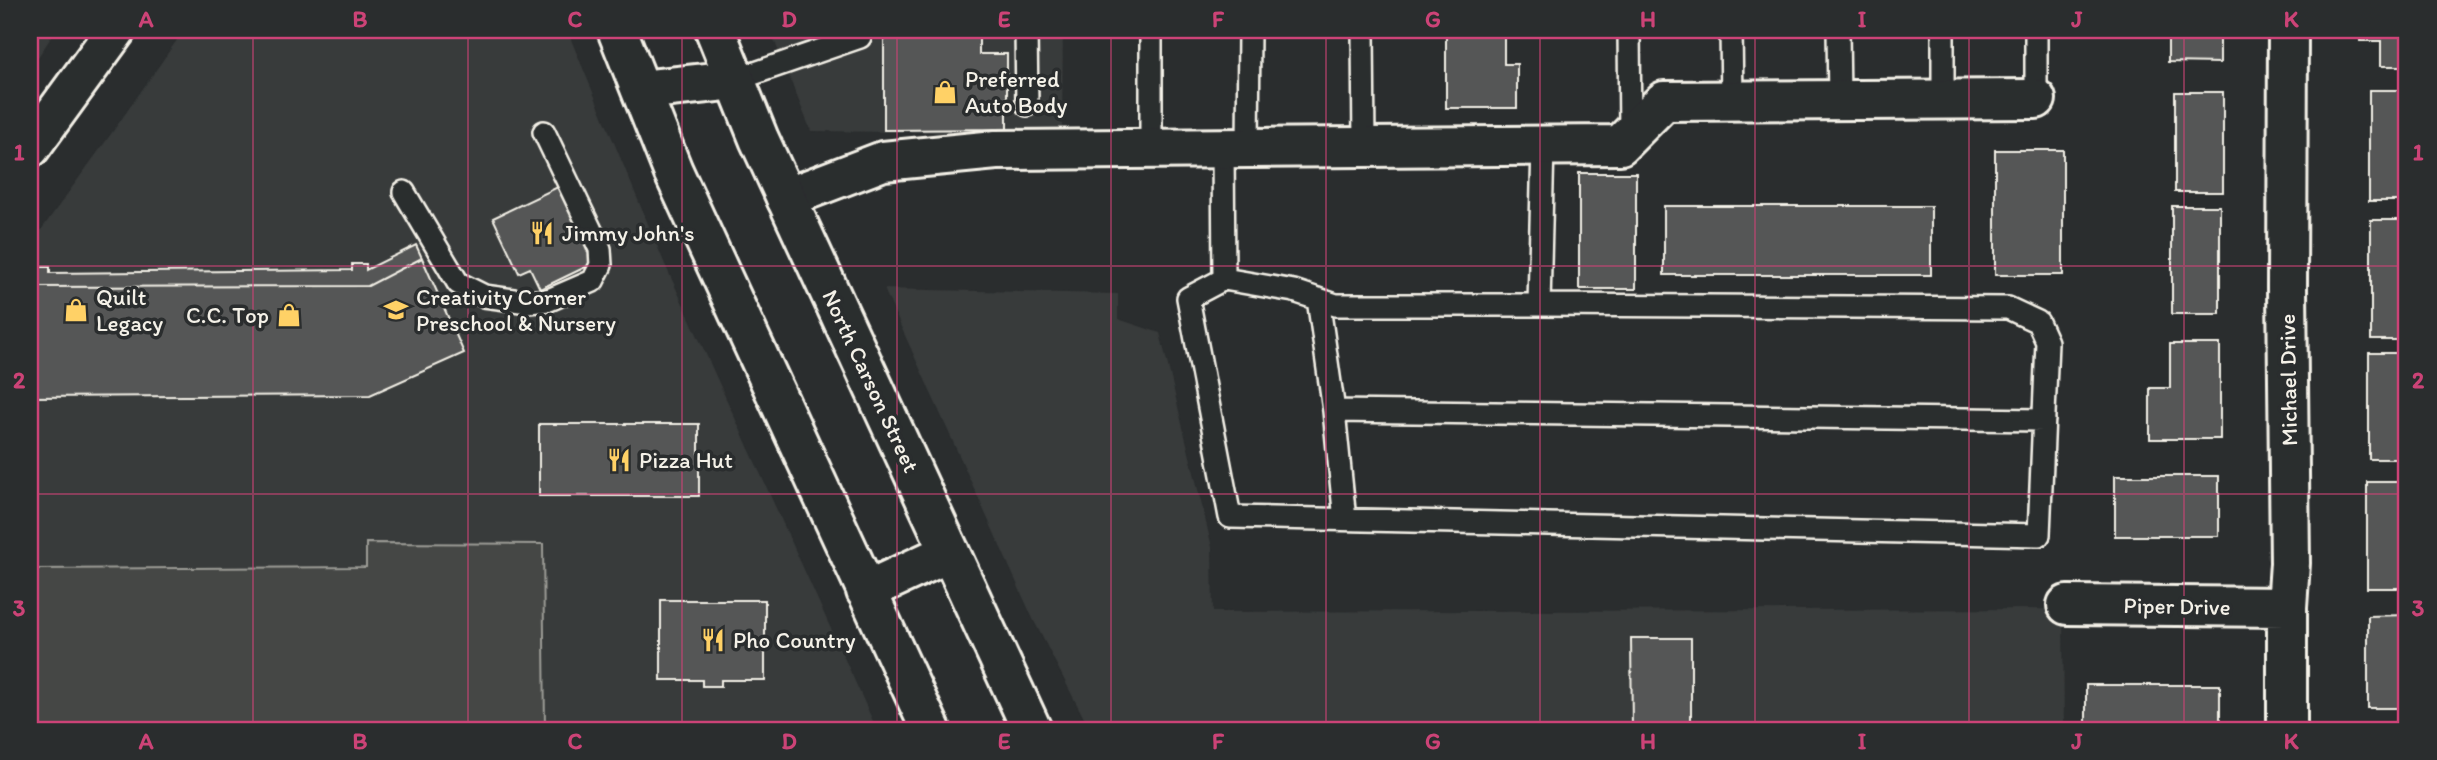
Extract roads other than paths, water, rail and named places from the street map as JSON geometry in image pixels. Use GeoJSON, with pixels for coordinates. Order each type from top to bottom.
{"type":"FeatureCollection","features":[{"type":"Feature","properties":{"kind":"street"},"geometry":{"type":"LineString","coordinates":[[30,148],[116,30]]}},
{"type":"Feature","properties":{"kind":"street"},"geometry":{"type":"LineString","coordinates":[[617,30],[673,171],[931,730]]}},
{"type":"Feature","properties":{"kind":"street","name":"North Carson Street"},"geometry":{"type":"LineString","coordinates":[[715,30],[759,139],[1032,730]]}},
{"type":"Feature","properties":{"kind":"street","name":"Michael Drive"},"geometry":{"type":"LineString","coordinates":[[2287,730],[2287,607],[2290,563],[2288,30]]}},
{"type":"Feature","properties":{"kind":"street"},"geometry":{"type":"LineString","coordinates":[[641,90],[735,80]]}},
{"type":"Feature","properties":{"kind":"street"},"geometry":{"type":"LineString","coordinates":[[786,198],[883,160],[996,150],[1620,145],[1664,101],[2036,99]]}},
{"type":"Feature","properties":{"kind":"street"},"geometry":{"type":"LineString","coordinates":[[866,591],[950,552]]}},
{"type":"Feature","properties":{"kind":"street","name":"Piper Drive"},"geometry":{"type":"LineString","coordinates":[[2067,605],[2287,607]]}},
{"type":"Feature","properties":{"kind":"lane"},"geometry":{"type":"LineString","coordinates":[[1026,30],[1027,105]]}},
{"type":"Feature","properties":{"kind":"lane"},"geometry":{"type":"LineString","coordinates":[[1151,30],[1151,149]]}},
{"type":"Feature","properties":{"kind":"lane"},"geometry":{"type":"LineString","coordinates":[[1224,279],[1249,30]]}},
{"type":"Feature","properties":{"kind":"lane"},"geometry":{"type":"LineString","coordinates":[[1363,30],[1364,147]]}},
{"type":"Feature","properties":{"kind":"lane"},"geometry":{"type":"LineString","coordinates":[[1629,30],[1630,134]]}},
{"type":"Feature","properties":{"kind":"lane"},"geometry":{"type":"LineString","coordinates":[[1731,30],[1732,100]]}},
{"type":"Feature","properties":{"kind":"lane"},"geometry":{"type":"LineString","coordinates":[[1838,30],[1839,100]]}},
{"type":"Feature","properties":{"kind":"lane"},"geometry":{"type":"LineString","coordinates":[[1942,30],[1943,99]]}},
{"type":"Feature","properties":{"kind":"lane"},"geometry":{"type":"LineString","coordinates":[[2036,30],[2036,99]]}},
{"type":"Feature","properties":{"kind":"lane"},"geometry":{"type":"LineString","coordinates":[[735,80],[860,37]]}},
{"type":"Feature","properties":{"kind":"lane"},"geometry":{"type":"LineString","coordinates":[[404,192],[458,283],[484,296],[528,302],[549,300],[593,281],[601,265],[600,249],[544,132]]}},
{"type":"Feature","properties":{"kind":"lane"},"geometry":{"type":"LineString","coordinates":[[1539,305],[1543,145]]}},
{"type":"Feature","properties":{"kind":"lane"},"geometry":{"type":"LineString","coordinates":[[1224,279],[1294,291],[1336,305],[1539,305],[2008,308],[2038,322],[2047,342],[2039,535],[1230,517],[1188,298],[1224,279]]}},
{"type":"Feature","properties":{"kind":"lane"},"geometry":{"type":"LineString","coordinates":[[1318,299],[1334,411],[1345,520]]}},
{"type":"Feature","properties":{"kind":"lane"},"geometry":{"type":"LineString","coordinates":[[1334,411],[2044,420]]}},
{"type":"Feature","properties":{"kind":"place","name":"Preferred Auto Body"},"geometry":{"type":"Point","coordinates":[945,92]}},
{"type":"Feature","properties":{"kind":"place","name":"Jimmy John's"},"geometry":{"type":"Point","coordinates":[542,233]}},
{"type":"Feature","properties":{"kind":"place","name":"Quilt Legacy"},"geometry":{"type":"Point","coordinates":[76,310]}},
{"type":"Feature","properties":{"kind":"place","name":"Creativity Corner Preschool & Nursery"},"geometry":{"type":"Point","coordinates":[396,310]}},
{"type":"Feature","properties":{"kind":"place","name":"C.C. Top"},"geometry":{"type":"Point","coordinates":[289,315]}},
{"type":"Feature","properties":{"kind":"place","name":"Pizza Hut"},"geometry":{"type":"Point","coordinates":[619,460]}},
{"type":"Feature","properties":{"kind":"place","name":"Pho Country"},"geometry":{"type":"Point","coordinates":[713,640]}}]}
